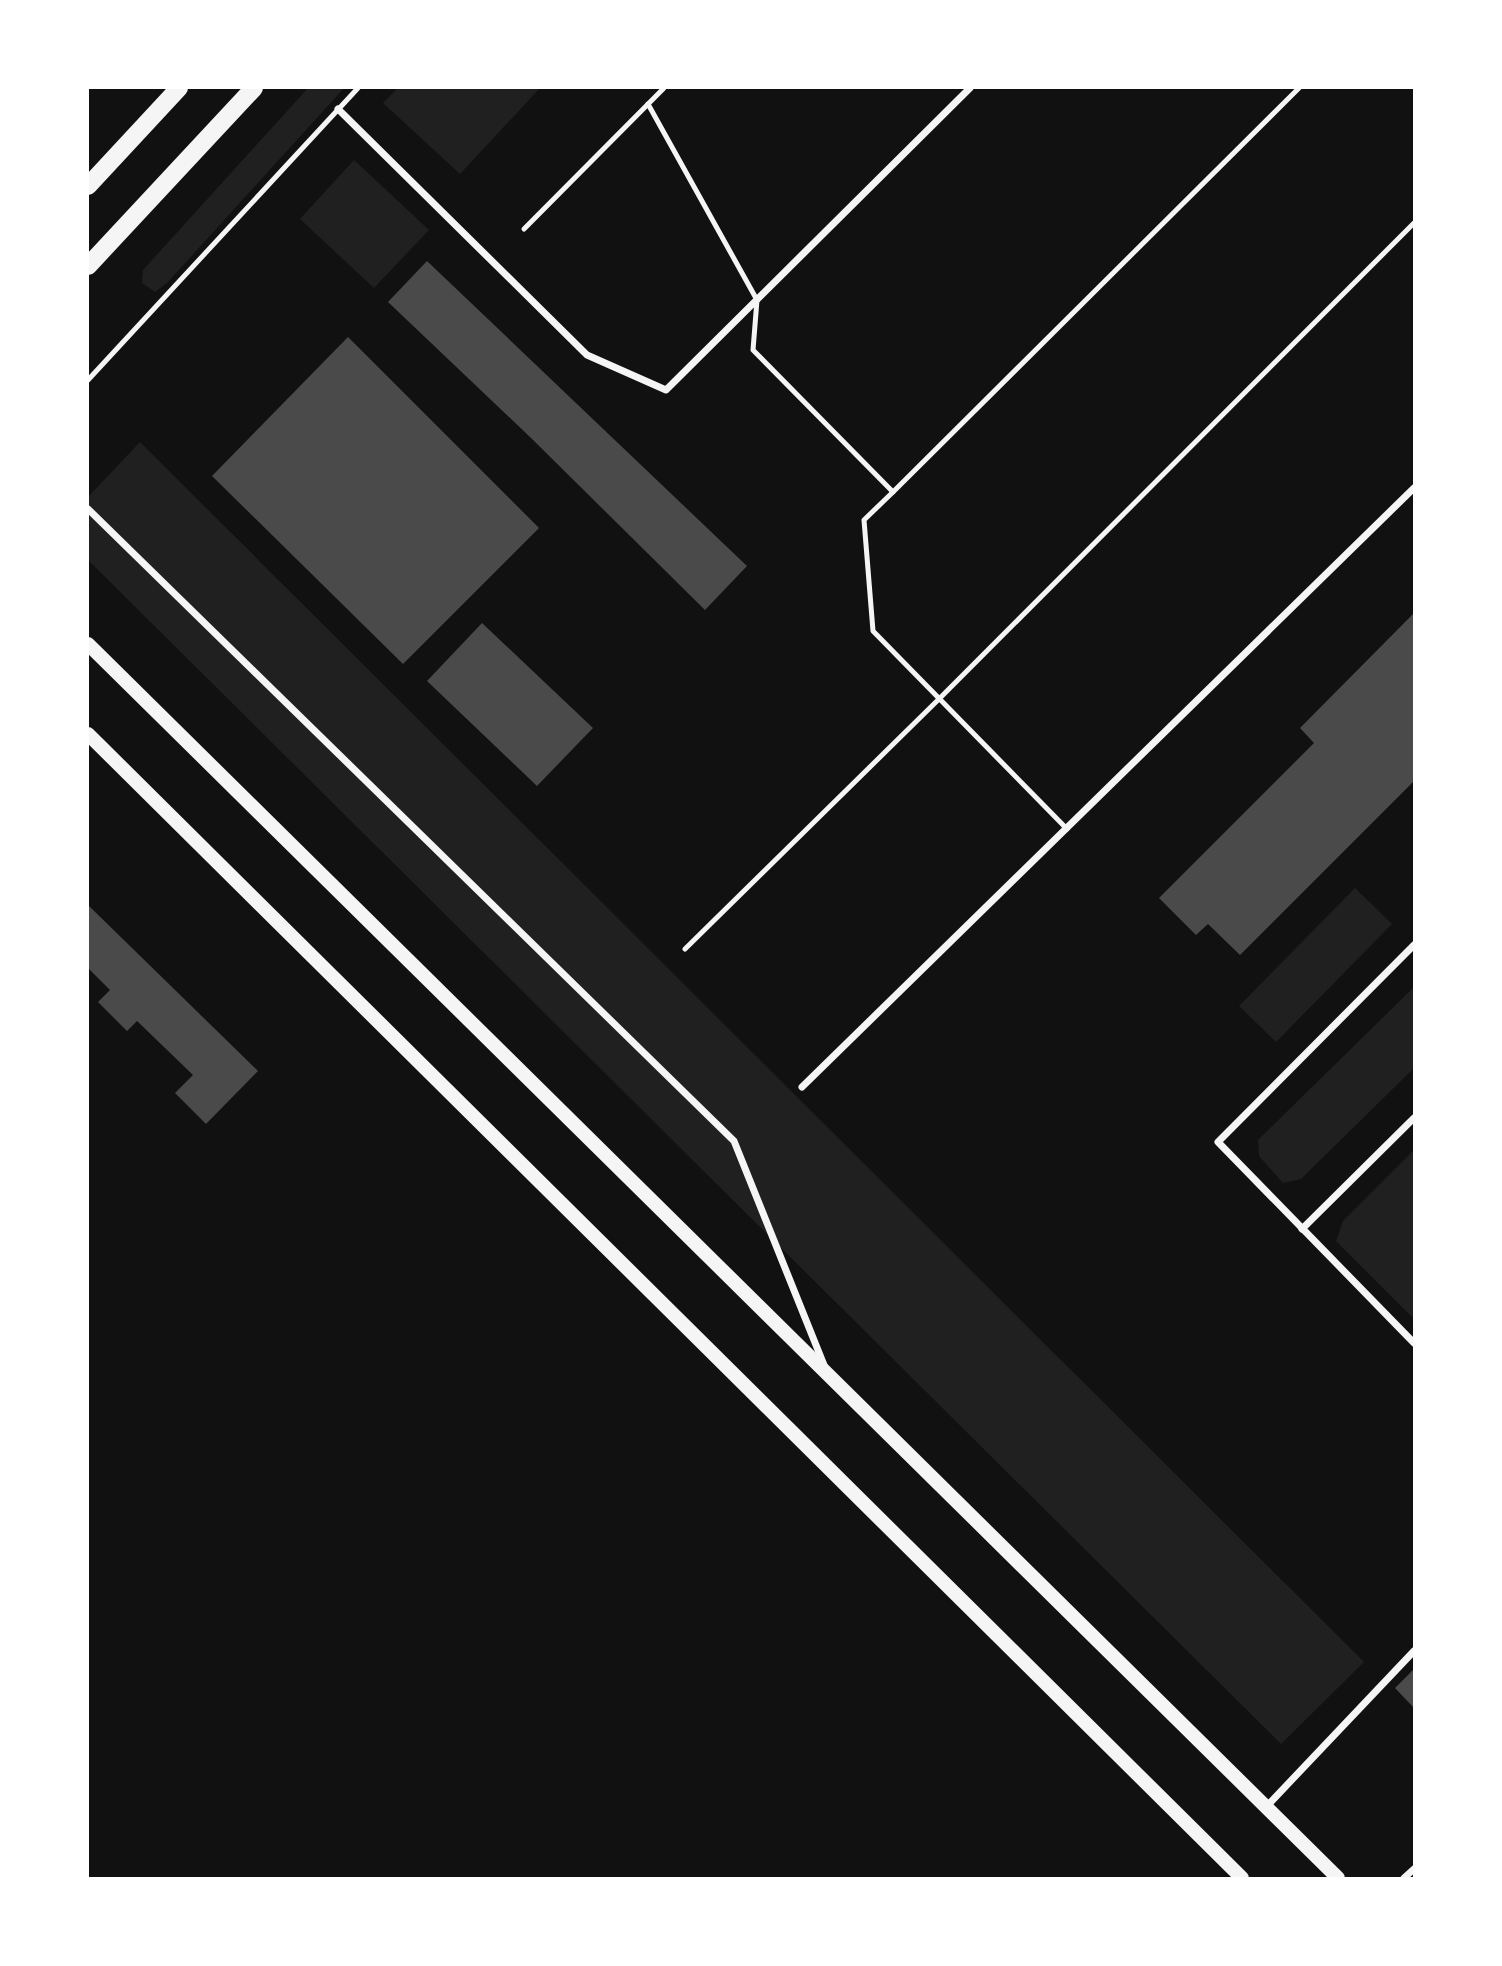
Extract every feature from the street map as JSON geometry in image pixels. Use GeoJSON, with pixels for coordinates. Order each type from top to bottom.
{"type":"FeatureCollection","features":[{"type":"Feature","properties":{"kind":"main road"},"geometry":{"type":"LineString","coordinates":[[88,186],[179,88]]}},
{"type":"Feature","properties":{"kind":"main road"},"geometry":{"type":"LineString","coordinates":[[88,266],[254,88]]}},
{"type":"Feature","properties":{"kind":"main road"},"geometry":{"type":"LineString","coordinates":[[88,644],[1338,1878]]}},
{"type":"Feature","properties":{"kind":"main road"},"geometry":{"type":"LineString","coordinates":[[88,734],[1242,1878]]}},
{"type":"Feature","properties":{"kind":"street"},"geometry":{"type":"LineString","coordinates":[[338,109],[587,355],[666,390],[970,88]]}},
{"type":"Feature","properties":{"kind":"street"},"geometry":{"type":"LineString","coordinates":[[802,1087],[1415,488]]}},
{"type":"Feature","properties":{"kind":"street"},"geometry":{"type":"LineString","coordinates":[[88,509],[734,1141],[826,1372]]}},
{"type":"Feature","properties":{"kind":"street"},"geometry":{"type":"LineString","coordinates":[[1415,945],[1218,1142],[1415,1343]]}},
{"type":"Feature","properties":{"kind":"street"},"geometry":{"type":"LineString","coordinates":[[1302,1228],[1415,1118]]}},
{"type":"Feature","properties":{"kind":"street"},"geometry":{"type":"LineString","coordinates":[[1267,1807],[1415,1651]]}},
{"type":"Feature","properties":{"kind":"street"},"geometry":{"type":"LineString","coordinates":[[1404,1878],[1415,1869]]}},
{"type":"Feature","properties":{"kind":"lane"},"geometry":{"type":"LineString","coordinates":[[88,380],[358,88]]}},
{"type":"Feature","properties":{"kind":"lane"},"geometry":{"type":"LineString","coordinates":[[524,229],[664,88]]}},
{"type":"Feature","properties":{"kind":"lane"},"geometry":{"type":"LineString","coordinates":[[1067,829],[873,631],[864,520],[1299,88]]}},
{"type":"Feature","properties":{"kind":"lane"},"geometry":{"type":"LineString","coordinates":[[648,104],[757,300],[753,349],[892,492]]}},
{"type":"Feature","properties":{"kind":"lane"},"geometry":{"type":"LineString","coordinates":[[685,948],[939,699],[1415,223]]}},
{"type":"Feature","properties":{"kind":"shaded area"},"geometry":{"type":"Polygon","coordinates":[[[308,88],[344,88],[168,282],[155,292],[142,283],[143,270],[308,88]]]}},
{"type":"Feature","properties":{"kind":"shaded area"},"geometry":{"type":"Polygon","coordinates":[[[398,88],[540,88],[460,174],[383,103],[398,88]]]}},
{"type":"Feature","properties":{"kind":"shaded area"},"geometry":{"type":"Polygon","coordinates":[[[354,160],[429,230],[374,288],[300,219],[354,160]]]}},
{"type":"Feature","properties":{"kind":"shaded area"},"geometry":{"type":"Polygon","coordinates":[[[140,442],[1364,1662],[1281,1744],[88,560],[88,497],[140,442]]]}},
{"type":"Feature","properties":{"kind":"shaded area"},"geometry":{"type":"Polygon","coordinates":[[[1355,888],[1392,924],[1276,1042],[1239,1006],[1355,888]]]}},
{"type":"Feature","properties":{"kind":"shaded area"},"geometry":{"type":"Polygon","coordinates":[[[1414,987],[1414,1068],[1301,1179],[1283,1183],[1259,1156],[1258,1140],[1414,987]]]}},
{"type":"Feature","properties":{"kind":"shaded area"},"geometry":{"type":"Polygon","coordinates":[[[1414,1150],[1414,1319],[1336,1241],[1343,1221],[1414,1150]]]}},
{"type":"Feature","properties":{"kind":"building"},"geometry":{"type":"Polygon","coordinates":[[[427,261],[747,566],[705,610],[530,437],[388,302],[427,261]]]}},
{"type":"Feature","properties":{"kind":"building"},"geometry":{"type":"Polygon","coordinates":[[[348,337],[539,528],[403,664],[212,476],[348,337]]]}},
{"type":"Feature","properties":{"kind":"building"},"geometry":{"type":"Polygon","coordinates":[[[1414,613],[1414,781],[1240,955],[1208,924],[1196,935],[1159,898],[1314,743],[1300,728],[1414,613]]]}},
{"type":"Feature","properties":{"kind":"building"},"geometry":{"type":"Polygon","coordinates":[[[482,623],[593,728],[537,786],[427,681],[482,623]]]}},
{"type":"Feature","properties":{"kind":"building"},"geometry":{"type":"Polygon","coordinates":[[[88,905],[258,1071],[206,1124],[175,1093],[193,1075],[137,1021],[127,1031],[98,1002],[110,990],[88,968],[88,905]]]}},
{"type":"Feature","properties":{"kind":"building"},"geometry":{"type":"Polygon","coordinates":[[[1414,1669],[1414,1708],[1395,1688],[1414,1669]]]}}]}
